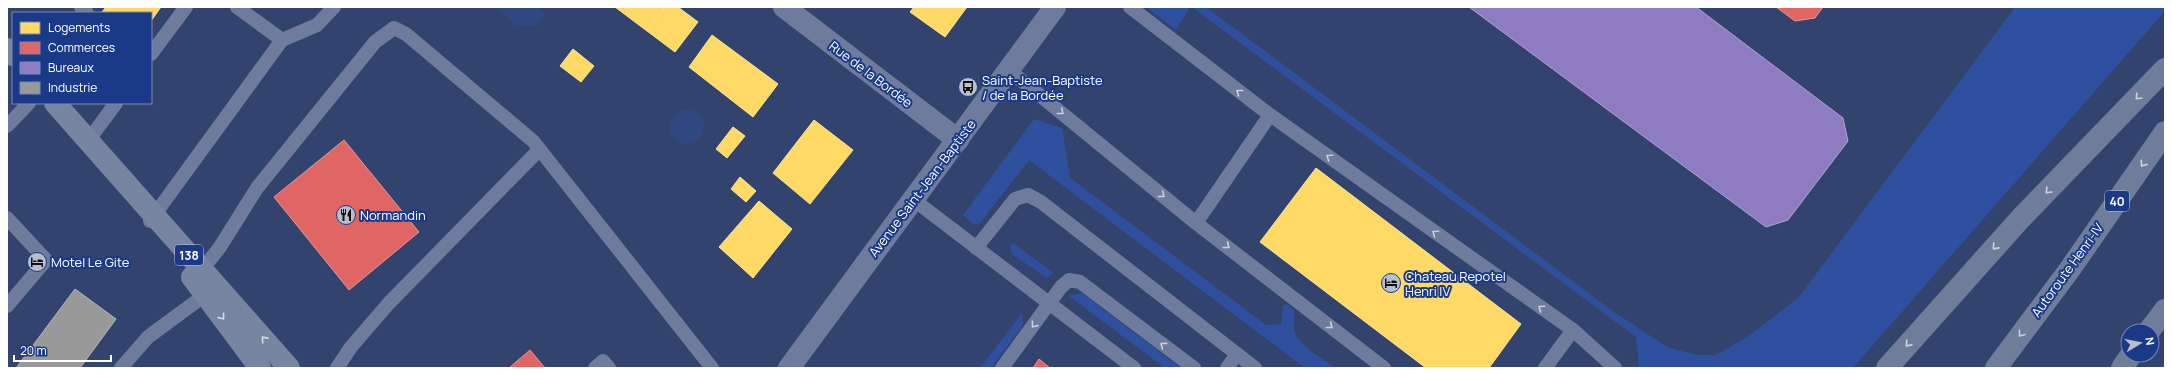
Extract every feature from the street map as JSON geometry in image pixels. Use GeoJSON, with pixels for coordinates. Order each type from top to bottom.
{"type":"FeatureCollection","features":[{"type":"Feature","properties":{"kind":"highway"},"geometry":{"type":"LineString","coordinates":[[1887,368],[2021,218],[2165,69]]}},
{"type":"Feature","properties":{"kind":"highway","name":"Autoroute Henri-IV"},"geometry":{"type":"LineString","coordinates":[[1996,368],[2070,269],[2165,132]]}},
{"type":"Feature","properties":{"kind":"highway"},"geometry":{"type":"LineString","coordinates":[[2155,323],[2165,310]]}},
{"type":"Feature","properties":{"kind":"main road","name":"138"},"geometry":{"type":"LineString","coordinates":[[56,104],[152,218],[200,282],[260,368]]}},
{"type":"Feature","properties":{"kind":"main road","name":"138"},"geometry":{"type":"LineString","coordinates":[[200,282],[290,368]]}},
{"type":"Feature","properties":{"kind":"street","name":"Rue de la Bordée"},"geometry":{"type":"LineString","coordinates":[[784,7],[958,140]]}},
{"type":"Feature","properties":{"kind":"street","name":"Avenue Saint-Jean-Baptiste"},"geometry":{"type":"LineString","coordinates":[[789,368],[1055,7]]}},
{"type":"Feature","properties":{"kind":"lane"},"geometry":{"type":"LineString","coordinates":[[152,53],[186,7]]}},
{"type":"Feature","properties":{"kind":"lane"},"geometry":{"type":"LineString","coordinates":[[237,7],[282,40]]}},
{"type":"Feature","properties":{"kind":"lane"},"geometry":{"type":"LineString","coordinates":[[152,218],[282,40],[317,25],[334,7]]}},
{"type":"Feature","properties":{"kind":"lane"},"geometry":{"type":"LineString","coordinates":[[1130,7],[1270,116],[1573,330],[1615,368]]}},
{"type":"Feature","properties":{"kind":"lane"},"geometry":{"type":"LineString","coordinates":[[121,368],[200,282],[257,188],[375,42],[394,28],[406,34],[533,141],[712,368]]}},
{"type":"Feature","properties":{"kind":"lane"},"geometry":{"type":"LineString","coordinates":[[1009,70],[1196,223],[1384,368]]}},
{"type":"Feature","properties":{"kind":"lane"},"geometry":{"type":"LineString","coordinates":[[7,126],[28,104]]}},
{"type":"Feature","properties":{"kind":"lane"},"geometry":{"type":"LineString","coordinates":[[88,141],[115,104]]}},
{"type":"Feature","properties":{"kind":"lane"},"geometry":{"type":"LineString","coordinates":[[1196,223],[1270,116]]}},
{"type":"Feature","properties":{"kind":"lane"},"geometry":{"type":"LineString","coordinates":[[337,368],[351,347],[390,303],[539,150]]}},
{"type":"Feature","properties":{"kind":"lane"},"geometry":{"type":"LineString","coordinates":[[976,248],[1015,200],[1028,195],[1041,202],[1255,368]]}},
{"type":"Feature","properties":{"kind":"lane"},"geometry":{"type":"LineString","coordinates":[[914,200],[1134,368]]}},
{"type":"Feature","properties":{"kind":"lane"},"geometry":{"type":"LineString","coordinates":[[7,218],[46,260],[7,306]]}},
{"type":"Feature","properties":{"kind":"lane"},"geometry":{"type":"LineString","coordinates":[[1002,368],[1061,287],[1069,280],[1080,282],[1194,368]]}},
{"type":"Feature","properties":{"kind":"lane"},"geometry":{"type":"LineString","coordinates":[[1545,368],[1573,330]]}},
{"type":"Feature","properties":{"kind":"lane"},"geometry":{"type":"LineString","coordinates":[[1227,368],[1237,354]]}},
{"type":"Feature","properties":{"kind":"lane"},"geometry":{"type":"LineString","coordinates":[[595,368],[603,361],[609,368]]}},
{"type":"Feature","properties":{"kind":"shaded area"},"geometry":{"type":"Polygon","coordinates":[[[495,7],[538,7],[544,12],[544,20],[538,22],[537,27],[517,26],[495,7]]]}},
{"type":"Feature","properties":{"kind":"shaded area"},"geometry":{"type":"Polygon","coordinates":[[[1146,7],[1190,7],[1176,30],[1146,7]]]}},
{"type":"Feature","properties":{"kind":"shaded area"},"geometry":{"type":"Polygon","coordinates":[[[1192,7],[1206,7],[1614,312],[1669,348],[1698,355],[1716,355],[1750,335],[1799,297],[2015,7],[2165,7],[2165,11],[1853,368],[1639,368],[1636,337],[1192,7]]]}},
{"type":"Feature","properties":{"kind":"shaded area"},"geometry":{"type":"Polygon","coordinates":[[[684,110],[690,110],[694,111],[701,117],[704,127],[703,134],[697,141],[690,144],[684,144],[680,143],[673,137],[670,130],[670,124],[671,120],[677,113],[684,110]]]}},
{"type":"Feature","properties":{"kind":"shaded area"},"geometry":{"type":"Polygon","coordinates":[[[1034,119],[1062,128],[1070,178],[1266,325],[1281,324],[1283,306],[1286,304],[1292,308],[1294,314],[1294,330],[1297,338],[1312,352],[1335,368],[1305,368],[1029,160],[980,223],[974,225],[963,215],[1034,119]]]}},
{"type":"Feature","properties":{"kind":"shaded area"},"geometry":{"type":"Polygon","coordinates":[[[1013,243],[1054,273],[1047,278],[1012,254],[1010,247],[1013,243]]]}},
{"type":"Feature","properties":{"kind":"shaded area"},"geometry":{"type":"Polygon","coordinates":[[[1082,293],[1181,368],[1165,368],[1069,296],[1082,293]]]}},
{"type":"Feature","properties":{"kind":"shaded area"},"geometry":{"type":"Polygon","coordinates":[[[1022,313],[1023,325],[991,368],[980,368],[1022,313]]]}},
{"type":"Feature","properties":{"kind":"building: Logements"},"geometry":{"type":"Polygon","coordinates":[[[106,7],[161,7],[152,20],[152,12],[102,12],[106,7]]]}},
{"type":"Feature","properties":{"kind":"building: Logements"},"geometry":{"type":"Polygon","coordinates":[[[615,7],[665,7],[647,31],[615,7]]]}},
{"type":"Feature","properties":{"kind":"building: Logements"},"geometry":{"type":"Polygon","coordinates":[[[665,7],[678,7],[698,22],[675,52],[647,31],[665,7]]]}},
{"type":"Feature","properties":{"kind":"building: Logements"},"geometry":{"type":"Polygon","coordinates":[[[914,7],[967,7],[945,37],[910,12],[914,7]]]}},
{"type":"Feature","properties":{"kind":"building: Logements"},"geometry":{"type":"Polygon","coordinates":[[[712,35],[778,84],[753,117],[689,67],[712,35]]]}},
{"type":"Feature","properties":{"kind":"building: Logements"},"geometry":{"type":"Polygon","coordinates":[[[573,49],[594,66],[581,82],[560,66],[573,49]]]}},
{"type":"Feature","properties":{"kind":"building: Logements"},"geometry":{"type":"Polygon","coordinates":[[[814,120],[853,150],[810,204],[773,173],[814,120]]]}},
{"type":"Feature","properties":{"kind":"building: Logements"},"geometry":{"type":"Polygon","coordinates":[[[733,127],[745,136],[727,158],[716,149],[733,127]]]}},
{"type":"Feature","properties":{"kind":"building: Logements","name":"Chateau Repotel Henri IV"},"geometry":{"type":"Polygon","coordinates":[[[1316,168],[1521,324],[1489,368],[1426,368],[1260,242],[1316,168]]]}},
{"type":"Feature","properties":{"kind":"building: Logements"},"geometry":{"type":"Polygon","coordinates":[[[740,177],[756,191],[746,202],[731,189],[740,177]]]}},
{"type":"Feature","properties":{"kind":"building: Logements"},"geometry":{"type":"Polygon","coordinates":[[[759,201],[792,229],[753,278],[719,247],[759,201]]]}},
{"type":"Feature","properties":{"kind":"building: Commerces"},"geometry":{"type":"Polygon","coordinates":[[[1776,7],[1823,7],[1815,18],[1795,21],[1776,7]]]}},
{"type":"Feature","properties":{"kind":"building: Commerces","name":"Normandin"},"geometry":{"type":"Polygon","coordinates":[[[344,140],[419,232],[349,290],[274,197],[344,140]]]}},
{"type":"Feature","properties":{"kind":"building: Commerces"},"geometry":{"type":"Polygon","coordinates":[[[530,350],[545,368],[509,368],[530,350]]]}},
{"type":"Feature","properties":{"kind":"building: Commerces"},"geometry":{"type":"Polygon","coordinates":[[[1039,359],[1050,368],[1033,368],[1039,359]]]}},
{"type":"Feature","properties":{"kind":"building: Bureaux"},"geometry":{"type":"Polygon","coordinates":[[[1469,7],[1696,7],[1843,118],[1848,141],[1788,220],[1766,227],[1469,7]]]}},
{"type":"Feature","properties":{"kind":"building: Industrie"},"geometry":{"type":"Polygon","coordinates":[[[75,289],[116,319],[80,368],[16,368],[75,289]]]}},
{"type":"Feature","properties":{"kind":"place","name":"Saint-Jean-Baptiste / de la Bordée"},"geometry":{"type":"Point","coordinates":[968,87]}},
{"type":"Feature","properties":{"kind":"place","name":"Normandin"},"geometry":{"type":"Point","coordinates":[346,215]}},
{"type":"Feature","properties":{"kind":"place","name":"Motel Le Gite"},"geometry":{"type":"Point","coordinates":[37,262]}},
{"type":"Feature","properties":{"kind":"place","name":"Chateau Repotel Henri IV"},"geometry":{"type":"Point","coordinates":[1391,283]}}]}
